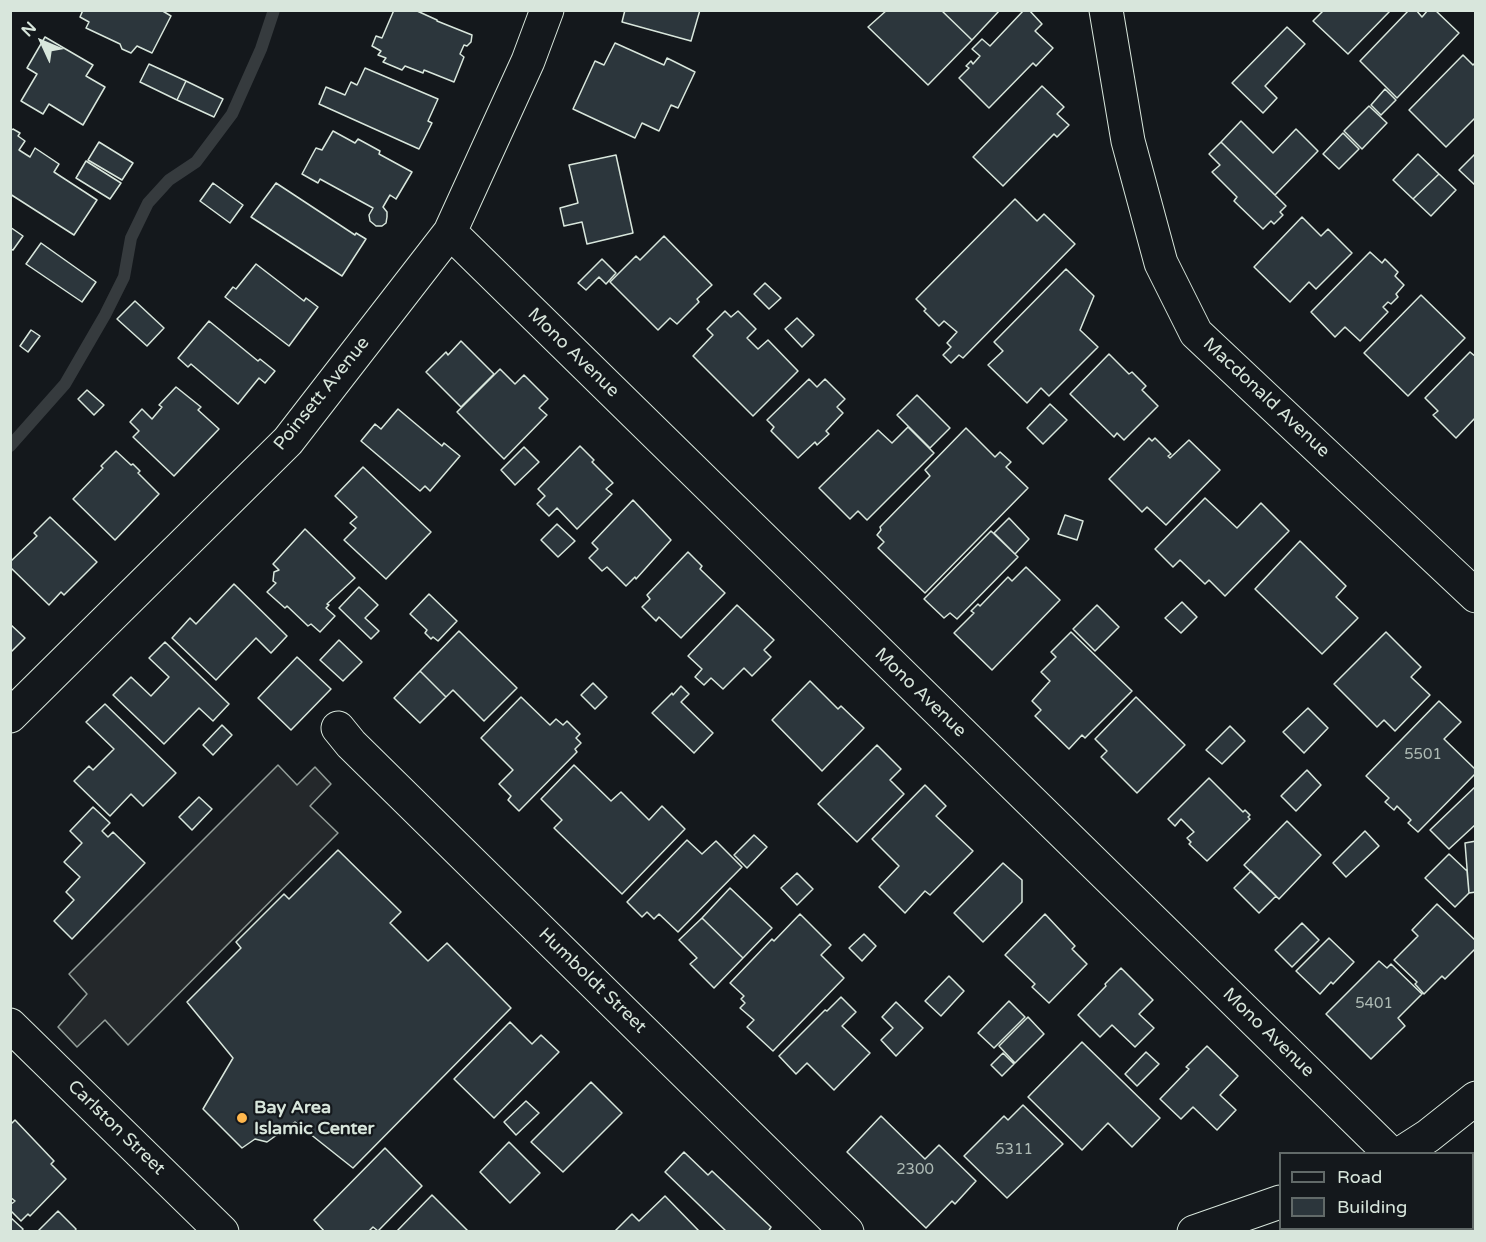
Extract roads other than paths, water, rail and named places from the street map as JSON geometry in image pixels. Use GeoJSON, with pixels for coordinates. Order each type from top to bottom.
{"type":"FeatureCollection","features":[{"type":"Feature","properties":{"kind":"street","name":"Poinsett Avenue"},"geometry":{"type":"LineString","coordinates":[[10,716],[288,441],[450,232],[528,62],[547,10]]}},
{"type":"Feature","properties":{"kind":"street","name":"Macdonald Avenue"},"geometry":{"type":"LineString","coordinates":[[1106,10],[1128,141],[1161,263],[1196,333],[1476,596]]}},
{"type":"Feature","properties":{"kind":"street","name":"Mono Avenue"},"geometry":{"type":"LineString","coordinates":[[450,232],[1389,1152]]}},
{"type":"Feature","properties":{"kind":"street","name":"Humboldt Street"},"geometry":{"type":"LineString","coordinates":[[338,729],[848,1232]]}},
{"type":"Feature","properties":{"kind":"street","name":"Carlston Street"},"geometry":{"type":"LineString","coordinates":[[10,1025],[222,1232]]}},
{"type":"Feature","properties":{"kind":"street"},"geometry":{"type":"LineString","coordinates":[[1403,1152],[1428,1136],[1476,1098]]}},
{"type":"Feature","properties":{"kind":"street"},"geometry":{"type":"LineString","coordinates":[[1194,1232],[1279,1203]]}},
{"type":"Feature","properties":{"kind":"waterway"},"geometry":{"type":"LineString","coordinates":[[10,446],[65,384],[105,315],[124,277],[131,238],[148,203],[169,180],[196,162],[232,114],[261,49],[274,10]]}},
{"type":"Feature","properties":{"kind":"place","name":"Bay Area Islamic Center"},"geometry":{"type":"Point","coordinates":[242,1118]}}]}
